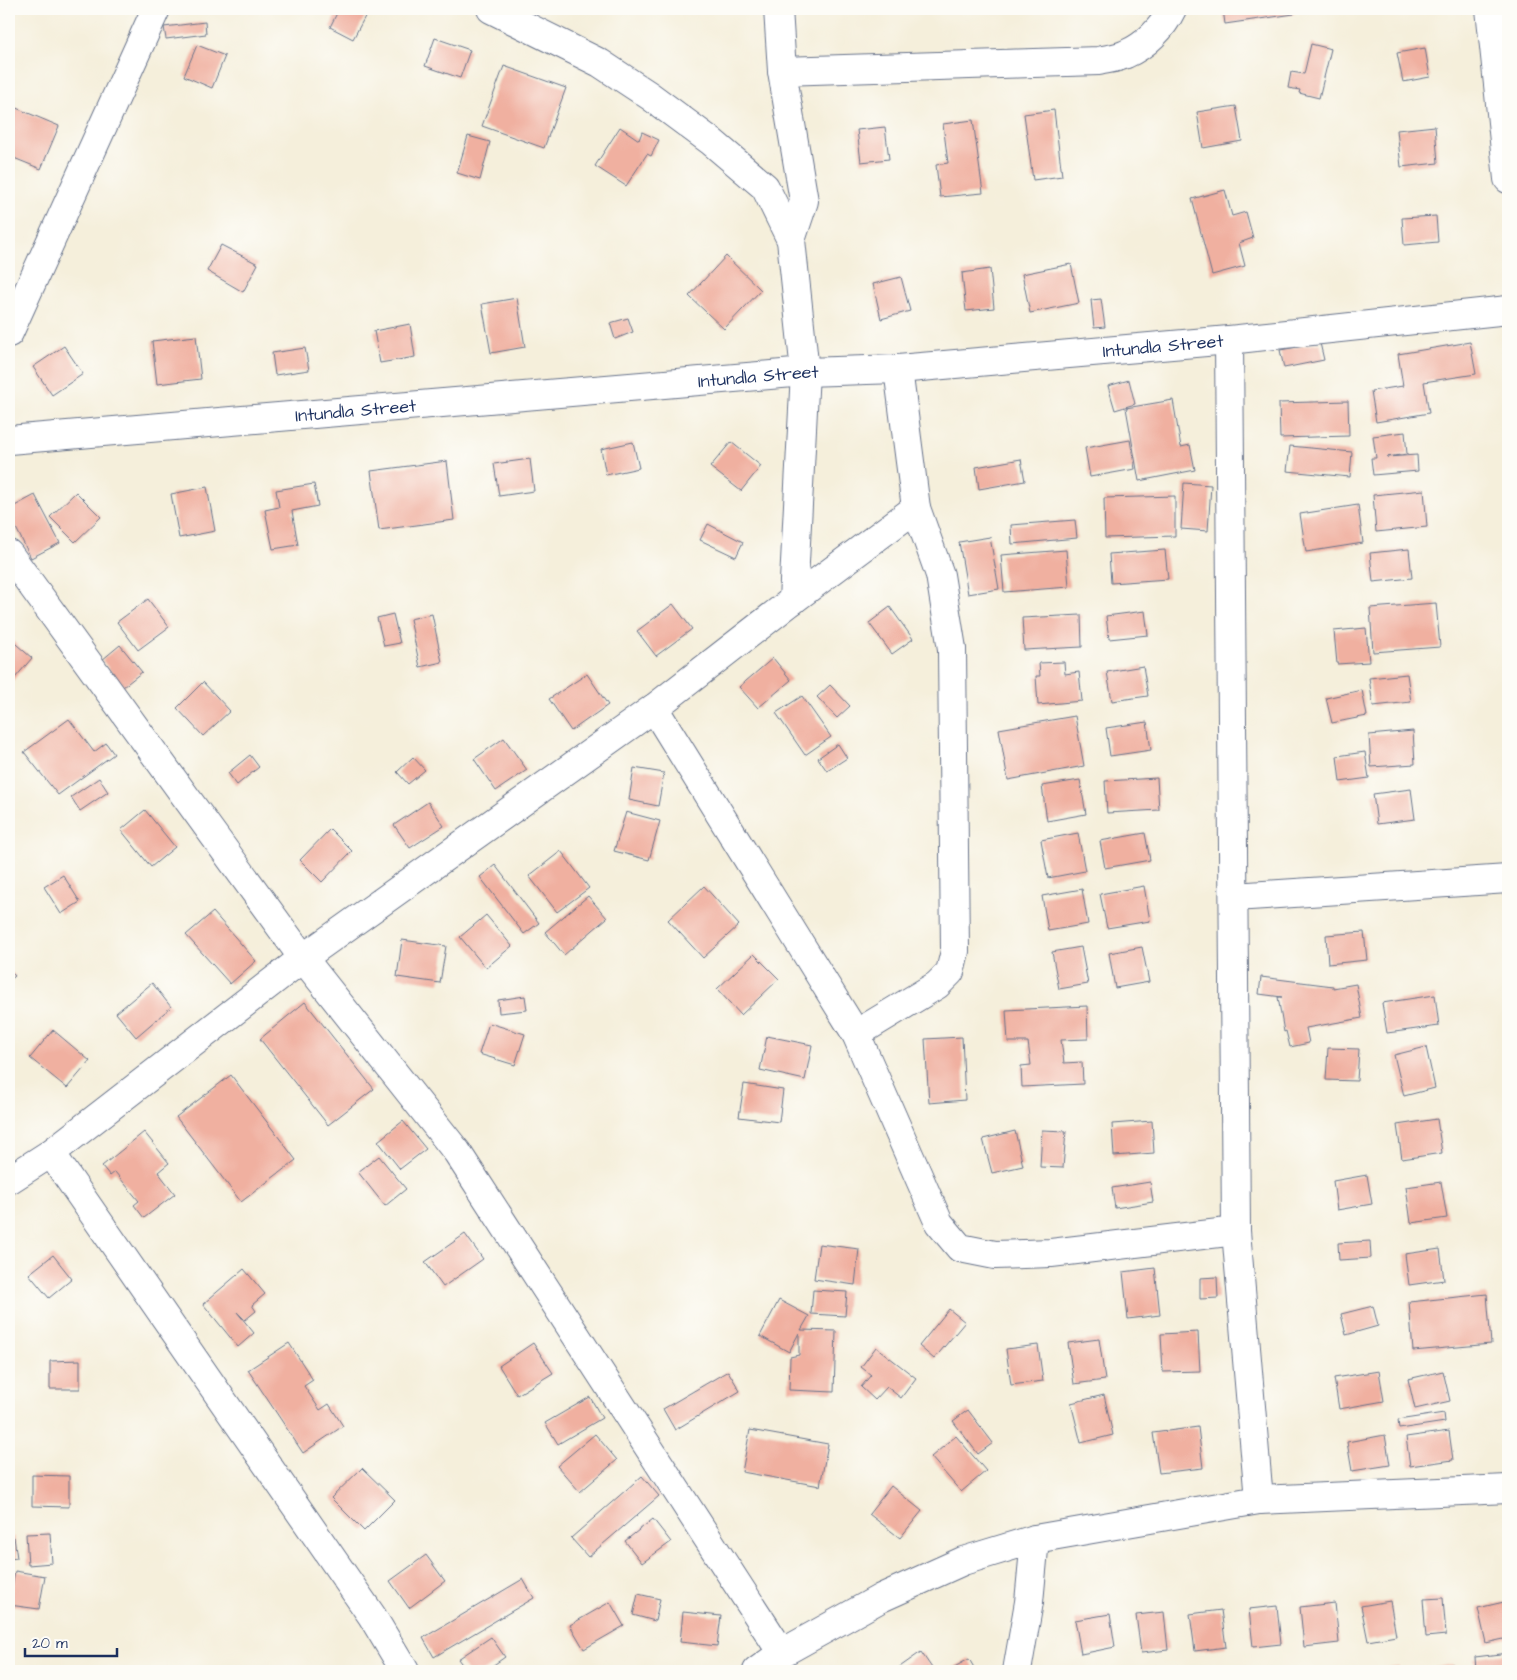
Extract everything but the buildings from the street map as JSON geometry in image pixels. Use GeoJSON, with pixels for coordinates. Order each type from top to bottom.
{"type":"FeatureCollection","features":[{"type":"Feature","properties":{"kind":"street"},"geometry":{"type":"LineString","coordinates":[[9,333],[156,9]]}},
{"type":"Feature","properties":{"kind":"street"},"geometry":{"type":"LineString","coordinates":[[491,9],[600,62],[712,142],[765,188],[791,240],[805,372],[793,600]]}},
{"type":"Feature","properties":{"kind":"street"},"geometry":{"type":"LineString","coordinates":[[778,9],[782,71],[804,201],[791,240]]}},
{"type":"Feature","properties":{"kind":"street"},"geometry":{"type":"LineString","coordinates":[[782,71],[1099,61],[1126,54],[1150,39],[1168,17],[1172,9]]}},
{"type":"Feature","properties":{"kind":"street"},"geometry":{"type":"LineString","coordinates":[[1490,9],[1504,81],[1508,179]]}},
{"type":"Feature","properties":{"kind":"street","name":"Intundla Street"},"geometry":{"type":"LineString","coordinates":[[9,440],[805,372],[898,369],[1229,340],[1508,310]]}},
{"type":"Feature","properties":{"kind":"street"},"geometry":{"type":"LineString","coordinates":[[1229,340],[1236,1231],[1259,1500]]}},
{"type":"Feature","properties":{"kind":"street"},"geometry":{"type":"LineString","coordinates":[[856,1034],[937,985],[950,972],[956,951],[952,650],[940,575],[916,508],[898,369]]}},
{"type":"Feature","properties":{"kind":"street"},"geometry":{"type":"LineString","coordinates":[[9,1180],[51,1153],[303,958],[654,708],[793,600],[916,508]]}},
{"type":"Feature","properties":{"kind":"street"},"geometry":{"type":"LineString","coordinates":[[9,554],[303,958],[457,1152],[782,1653]]}},
{"type":"Feature","properties":{"kind":"street"},"geometry":{"type":"LineString","coordinates":[[654,708],[856,1034],[939,1223],[960,1248],[995,1255],[1051,1253],[1236,1231]]}},
{"type":"Feature","properties":{"kind":"street"},"geometry":{"type":"LineString","coordinates":[[1234,896],[1508,879]]}},
{"type":"Feature","properties":{"kind":"street"},"geometry":{"type":"LineString","coordinates":[[51,1153],[372,1616],[405,1671]]}},
{"type":"Feature","properties":{"kind":"street"},"geometry":{"type":"LineString","coordinates":[[757,1671],[782,1653],[881,1598],[964,1561],[1036,1539],[1259,1500],[1508,1489]]}},
{"type":"Feature","properties":{"kind":"street"},"geometry":{"type":"LineString","coordinates":[[1017,1671],[1029,1602],[1036,1539]]}}]}
